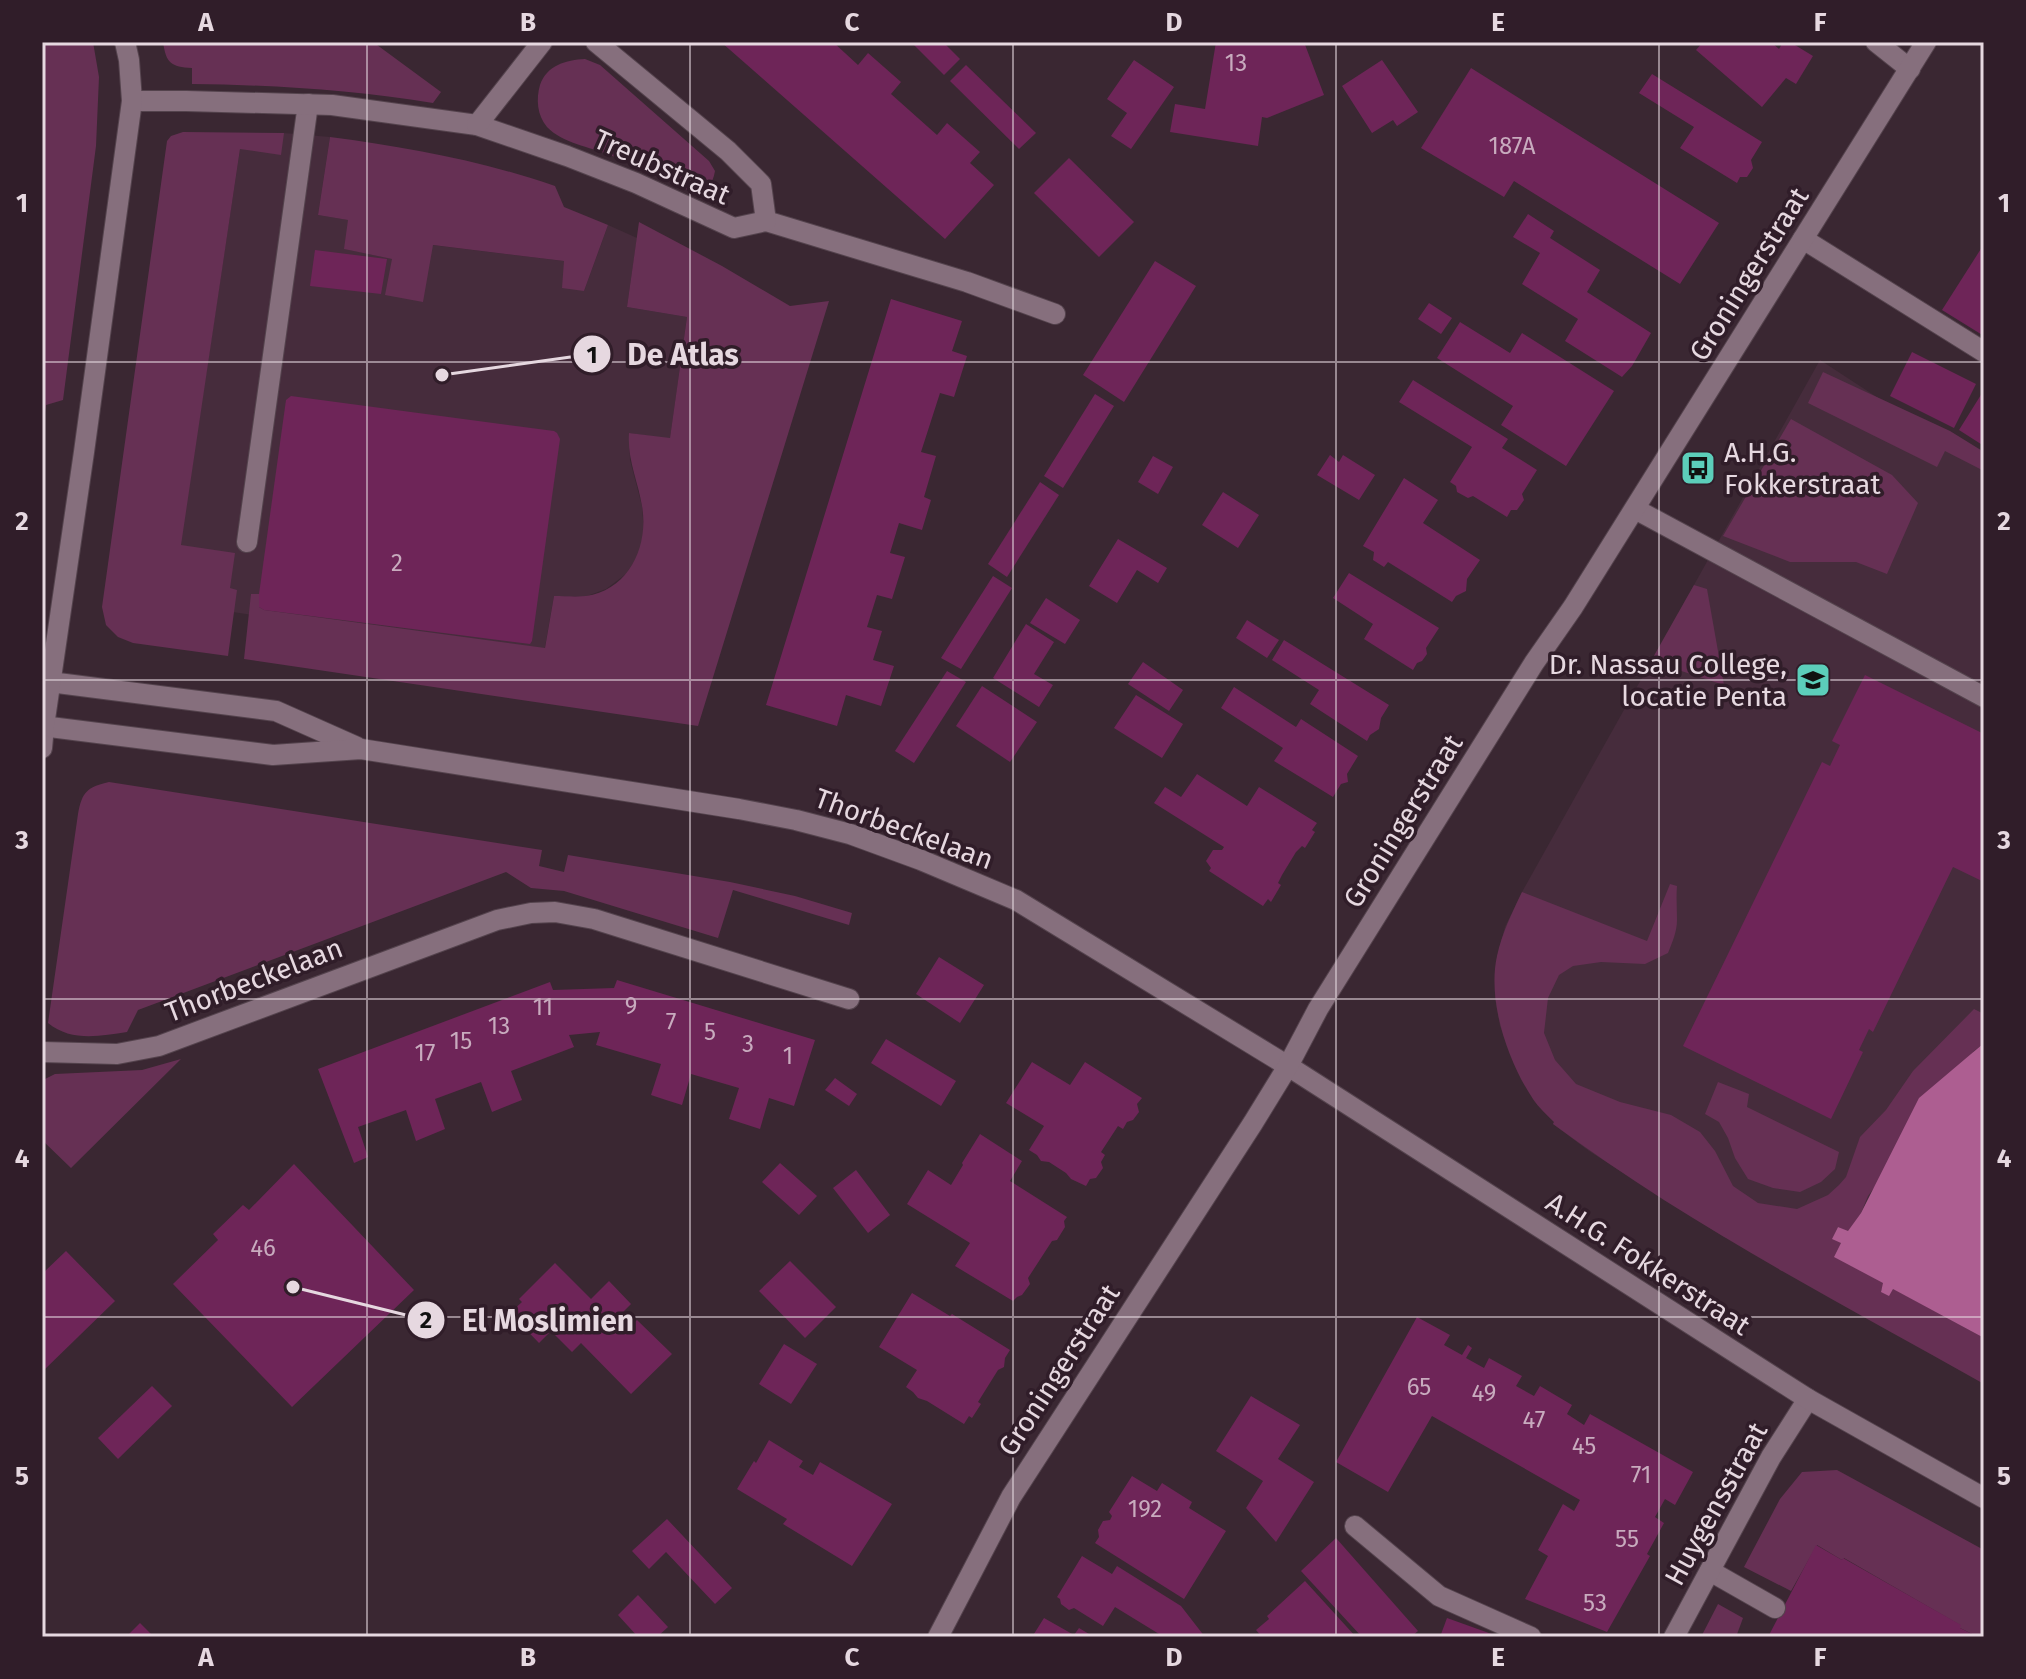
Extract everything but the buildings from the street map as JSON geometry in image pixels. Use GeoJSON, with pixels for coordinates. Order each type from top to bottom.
{"type":"FeatureCollection","features":[{"type":"Feature","properties":{"kind":"street"},"geometry":{"type":"LineString","coordinates":[[42,748],[46,682],[84,452],[132,101],[125,42]]}},
{"type":"Feature","properties":{"kind":"street"},"geometry":{"type":"LineString","coordinates":[[477,125],[542,42]]}},
{"type":"Feature","properties":{"kind":"street","name":"Treubstraat"},"geometry":{"type":"LineString","coordinates":[[132,101],[332,105],[477,125],[636,183],[734,228],[766,221],[761,184],[728,151],[596,42]]}},
{"type":"Feature","properties":{"kind":"street"},"geometry":{"type":"LineString","coordinates":[[1876,42],[1910,69]]}},
{"type":"Feature","properties":{"kind":"street","name":"Groningerstraat"},"geometry":{"type":"LineString","coordinates":[[938,1637],[1011,1497],[1288,1066],[1318,1009],[1926,42]]}},
{"type":"Feature","properties":{"kind":"street"},"geometry":{"type":"LineString","coordinates":[[247,542],[308,104]]}},
{"type":"Feature","properties":{"kind":"street"},"geometry":{"type":"LineString","coordinates":[[766,221],[967,282],[1055,314]]}},
{"type":"Feature","properties":{"kind":"street"},"geometry":{"type":"LineString","coordinates":[[1803,239],[1984,352]]}},
{"type":"Feature","properties":{"kind":"street"},"geometry":{"type":"LineString","coordinates":[[1635,509],[1984,697]]}},
{"type":"Feature","properties":{"kind":"street","name":"Thorbeckelaan"},"geometry":{"type":"LineString","coordinates":[[46,682],[276,711],[361,749]]}},
{"type":"Feature","properties":{"kind":"street","name":"Thorbeckelaan"},"geometry":{"type":"LineString","coordinates":[[43,726],[273,755],[361,749],[739,809],[850,834],[1016,900],[1288,1066]]}},
{"type":"Feature","properties":{"kind":"street","name":"Thorbeckelaan"},"geometry":{"type":"LineString","coordinates":[[42,1052],[117,1054],[159,1046],[497,920],[531,913],[555,912],[594,919],[849,999]]}},
{"type":"Feature","properties":{"kind":"street","name":"A.H.G. Fokkerstraat"},"geometry":{"type":"LineString","coordinates":[[1288,1066],[1808,1399],[1984,1498]]}},
{"type":"Feature","properties":{"kind":"street","name":"Huygensstraat"},"geometry":{"type":"LineString","coordinates":[[1674,1637],[1771,1457],[1808,1399]]}},
{"type":"Feature","properties":{"kind":"street"},"geometry":{"type":"LineString","coordinates":[[1355,1526],[1439,1596],[1531,1637]]}},
{"type":"Feature","properties":{"kind":"street"},"geometry":{"type":"LineString","coordinates":[[1710,1571],[1775,1608]]}},
{"type":"Feature","properties":{"kind":"shaded area"},"geometry":{"type":"Polygon","coordinates":[[[42,42],[93,42],[99,77],[96,146],[63,400],[46,405],[42,435],[42,42]]]}},
{"type":"Feature","properties":{"kind":"shaded area"},"geometry":{"type":"Polygon","coordinates":[[[163,42],[373,42],[441,92],[433,103],[313,89],[192,84],[192,68],[171,62],[163,42]]]}},
{"type":"Feature","properties":{"kind":"shaded area"},"geometry":{"type":"Polygon","coordinates":[[[585,59],[600,65],[709,161],[715,171],[707,188],[690,191],[610,155],[568,141],[547,127],[538,107],[543,78],[558,65],[585,59]]]}},
{"type":"Feature","properties":{"kind":"shaded area"},"geometry":{"type":"Polygon","coordinates":[[[183,132],[284,133],[281,155],[240,149],[181,545],[235,553],[230,588],[237,590],[228,656],[133,643],[118,637],[106,625],[102,607],[167,141],[183,132]]]}},
{"type":"Feature","properties":{"kind":"shaded area"},"geometry":{"type":"Polygon","coordinates":[[[284,133],[330,137],[318,215],[349,220],[345,249],[393,259],[386,295],[432,245],[564,261],[584,291],[608,225],[637,238],[627,307],[687,317],[670,439],[629,433],[630,460],[642,506],[644,534],[638,556],[626,574],[606,589],[587,596],[554,596],[543,658],[226,611],[180,546],[240,149],[284,133]]]}},
{"type":"Feature","properties":{"kind":"shaded area"},"geometry":{"type":"Polygon","coordinates":[[[330,137],[444,156],[555,186],[564,207],[608,225],[584,291],[562,288],[564,261],[433,245],[423,302],[385,295],[392,259],[344,249],[348,220],[318,215],[330,137]]]}},
{"type":"Feature","properties":{"kind":"shaded area"},"geometry":{"type":"Polygon","coordinates":[[[639,222],[790,306],[829,301],[698,726],[244,659],[251,594],[259,594],[259,607],[264,610],[545,648],[554,596],[586,596],[601,592],[624,575],[639,550],[643,521],[629,433],[670,438],[687,317],[627,307],[639,222]]]}},
{"type":"Feature","properties":{"kind":"shaded area","name":"Dr. Nassau College, locatie Penta"},"geometry":{"type":"Polygon","coordinates":[[[1820,360],[1984,467],[1984,1344],[1724,1237],[1589,1151],[1553,1124],[1534,1101],[1509,1050],[1500,1026],[1495,998],[1497,957],[1505,927],[1522,892],[1820,360]]]}},
{"type":"Feature","properties":{"kind":"shaded area"},"geometry":{"type":"Polygon","coordinates":[[[1823,372],[1950,431],[1984,452],[1984,471],[1945,451],[1937,467],[1808,403],[1823,372]]]}},
{"type":"Feature","properties":{"kind":"shaded area"},"geometry":{"type":"Polygon","coordinates":[[[1791,419],[1892,475],[1918,503],[1887,574],[1856,562],[1790,562],[1723,536],[1791,419]]]}},
{"type":"Feature","properties":{"kind":"shaded area"},"geometry":{"type":"Polygon","coordinates":[[[1694,585],[1707,589],[1724,685],[1651,661],[1694,585]]]}},
{"type":"Feature","properties":{"kind":"shaded area"},"geometry":{"type":"Polygon","coordinates":[[[109,782],[542,850],[539,866],[564,872],[568,855],[730,882],[795,896],[852,913],[849,925],[733,890],[718,938],[564,891],[531,888],[506,872],[138,1010],[127,1032],[76,1035],[48,1023],[80,807],[87,792],[109,782]]]}},
{"type":"Feature","properties":{"kind":"shaded area"},"geometry":{"type":"Polygon","coordinates":[[[1670,884],[1677,886],[1677,920],[1668,953],[1645,964],[1601,962],[1573,966],[1559,975],[1548,998],[1544,1033],[1555,1060],[1576,1084],[1620,1102],[1671,1115],[1700,1132],[1715,1151],[1733,1186],[1758,1203],[1797,1209],[1828,1195],[1846,1177],[1860,1137],[1886,1110],[1913,1071],[1974,1009],[1984,1014],[1984,1043],[1974,1051],[1868,1196],[1848,1232],[1838,1227],[1833,1238],[1842,1243],[1835,1257],[1884,1283],[1881,1291],[1892,1288],[1984,1338],[1984,1384],[1710,1229],[1604,1161],[1553,1124],[1533,1099],[1508,1049],[1495,992],[1499,948],[1522,892],[1647,941],[1670,884]]]}},
{"type":"Feature","properties":{"kind":"shaded area"},"geometry":{"type":"Polygon","coordinates":[[[1984,1043],[1984,1338],[1893,1289],[1889,1296],[1881,1292],[1883,1283],[1834,1257],[1841,1243],[1832,1239],[1838,1227],[1848,1231],[1861,1213],[1919,1098],[1984,1043]]]}},
{"type":"Feature","properties":{"kind":"shaded area"},"geometry":{"type":"Polygon","coordinates":[[[181,1059],[71,1168],[42,1140],[42,1091],[45,1079],[55,1074],[142,1070],[181,1059]]]}},
{"type":"Feature","properties":{"kind":"shaded area"},"geometry":{"type":"Polygon","coordinates":[[[1718,1082],[1749,1094],[1747,1107],[1839,1152],[1835,1169],[1821,1182],[1800,1192],[1773,1188],[1748,1179],[1719,1122],[1705,1114],[1718,1082]]]}},
{"type":"Feature","properties":{"kind":"shaded area"},"geometry":{"type":"Polygon","coordinates":[[[1837,1470],[1984,1550],[1984,1637],[1960,1628],[1960,1625],[1817,1545],[1791,1591],[1744,1567],[1780,1499],[1802,1472],[1837,1470]]]}},
{"type":"Feature","properties":{"kind":"shaded area"},"geometry":{"type":"Polygon","coordinates":[[[1718,1604],[1743,1618],[1736,1637],[1701,1637],[1718,1604]]]}},
{"type":"Feature","properties":{"kind":"place","name":"De Atlas"},"geometry":{"type":"Point","coordinates":[442,375]}},
{"type":"Feature","properties":{"kind":"place","name":"A.H.G. Fokkerstraat"},"geometry":{"type":"Point","coordinates":[1698,468]}},
{"type":"Feature","properties":{"kind":"place","name":"Dr. Nassau College, locatie Penta"},"geometry":{"type":"Point","coordinates":[1813,680]}},
{"type":"Feature","properties":{"kind":"place","name":"El Moslimien"},"geometry":{"type":"Point","coordinates":[293,1287]}}]}
